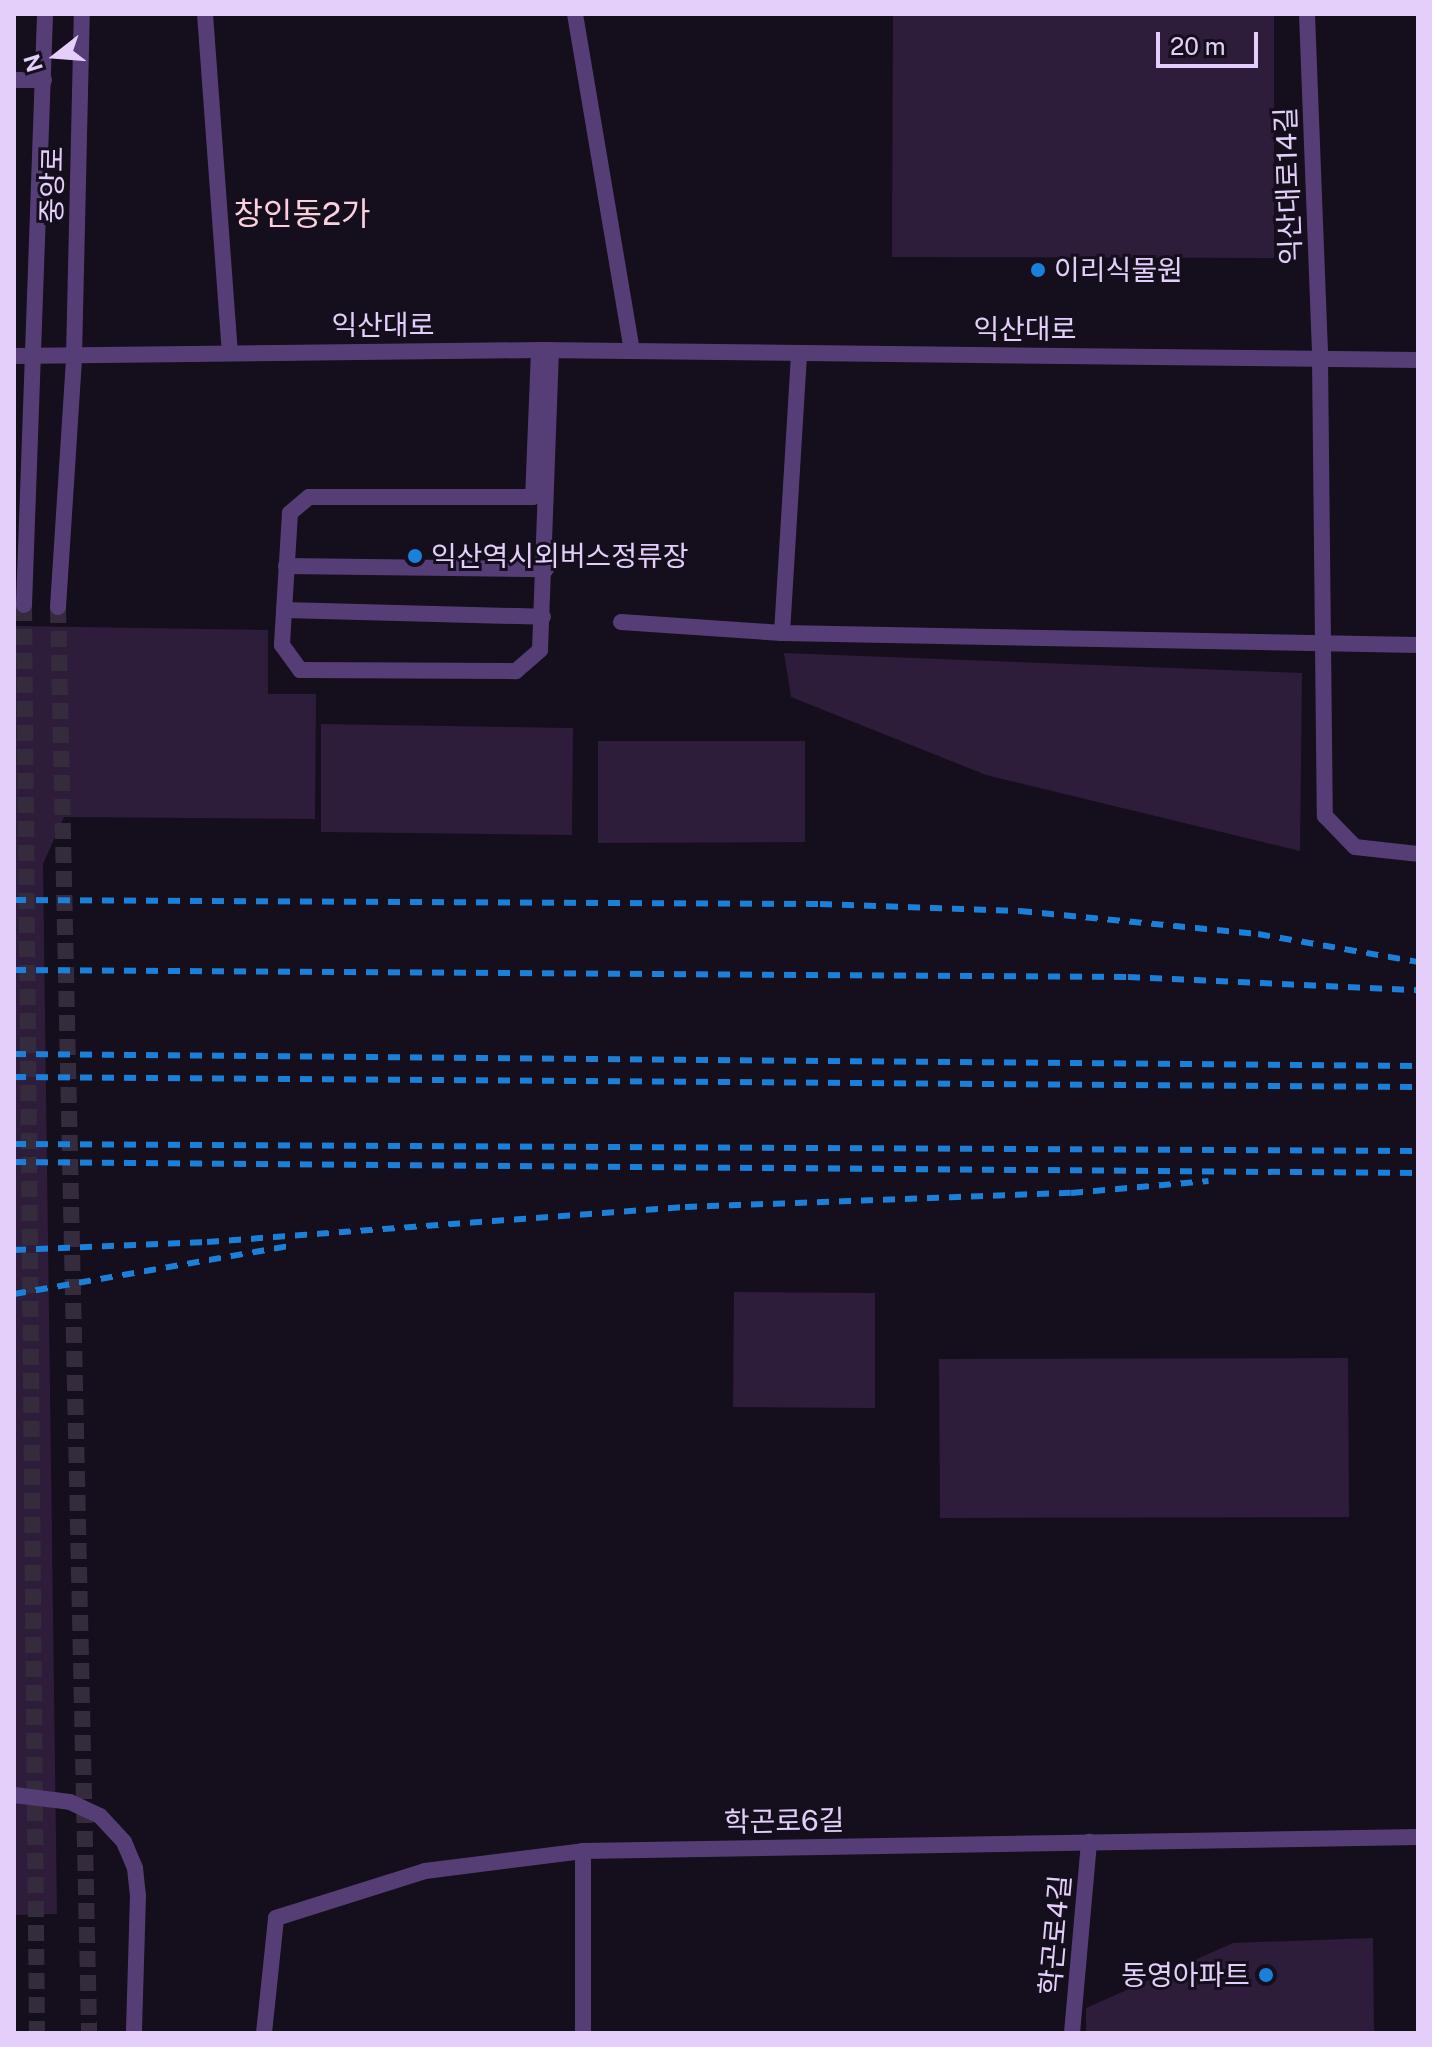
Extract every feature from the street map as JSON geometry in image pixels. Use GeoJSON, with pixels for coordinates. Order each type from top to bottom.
{"type":"FeatureCollection","features":[{"type":"Feature","properties":{"kind":"street","name":"중앙로"},"geometry":{"type":"LineString","coordinates":[[24,605],[22,356],[44,80],[45,14]]}},
{"type":"Feature","properties":{"kind":"street","name":"중앙로"},"geometry":{"type":"LineString","coordinates":[[58,607],[74,357],[82,14]]}},
{"type":"Feature","properties":{"kind":"street"},"geometry":{"type":"LineString","coordinates":[[205,14],[230,352]]}},
{"type":"Feature","properties":{"kind":"street"},"geometry":{"type":"LineString","coordinates":[[575,14],[632,350]]}},
{"type":"Feature","properties":{"kind":"street","name":"익산대로14길"},"geometry":{"type":"LineString","coordinates":[[1307,14],[1320,357],[1325,816],[1355,847],[1418,854]]}},
{"type":"Feature","properties":{"kind":"street"},"geometry":{"type":"LineString","coordinates":[[14,80],[44,80]]}},
{"type":"Feature","properties":{"kind":"street"},"geometry":{"type":"LineString","coordinates":[[545,350],[546,569],[540,650],[516,671],[300,670],[282,645],[290,513],[309,497],[533,497],[545,350]]}},
{"type":"Feature","properties":{"kind":"street","name":"익산대로"},"geometry":{"type":"LineString","coordinates":[[22,356],[632,350],[1418,360]]}},
{"type":"Feature","properties":{"kind":"street"},"geometry":{"type":"LineString","coordinates":[[782,633],[799,354]]}},
{"type":"Feature","properties":{"kind":"street"},"geometry":{"type":"LineString","coordinates":[[286,566],[546,569]]}},
{"type":"Feature","properties":{"kind":"street"},"geometry":{"type":"LineString","coordinates":[[284,610],[543,617]]}},
{"type":"Feature","properties":{"kind":"street"},"geometry":{"type":"LineString","coordinates":[[621,622],[782,633],[1418,645]]}},
{"type":"Feature","properties":{"kind":"street"},"geometry":{"type":"LineString","coordinates":[[14,1795],[70,1802],[100,1816],[124,1842],[135,1868],[138,1895],[134,2033]]}},
{"type":"Feature","properties":{"kind":"street","name":"학곤로6길"},"geometry":{"type":"LineString","coordinates":[[264,2033],[276,1918],[425,1871],[583,1851],[1418,1837]]}},
{"type":"Feature","properties":{"kind":"street","name":"학곤로4길"},"geometry":{"type":"LineString","coordinates":[[1072,2033],[1089,1842]]}},
{"type":"Feature","properties":{"kind":"street"},"geometry":{"type":"LineString","coordinates":[[583,1851],[583,2033]]}},
{"type":"Feature","properties":{"kind":"building"},"geometry":{"type":"Polygon","coordinates":[[[893,14],[1274,14],[1274,258],[892,257],[893,14]]]}},
{"type":"Feature","properties":{"kind":"building"},"geometry":{"type":"Polygon","coordinates":[[[14,626],[268,630],[268,694],[316,694],[315,819],[64,817],[43,864],[57,1914],[14,1915],[14,626]]]}},
{"type":"Feature","properties":{"kind":"building"},"geometry":{"type":"Polygon","coordinates":[[[784,653],[1302,673],[1300,851],[986,775],[791,697],[784,653]]]}},
{"type":"Feature","properties":{"kind":"building"},"geometry":{"type":"Polygon","coordinates":[[[321,724],[573,728],[572,835],[321,832],[321,724]]]}},
{"type":"Feature","properties":{"kind":"building"},"geometry":{"type":"Polygon","coordinates":[[[598,741],[805,741],[805,842],[598,843],[598,741]]]}},
{"type":"Feature","properties":{"kind":"building"},"geometry":{"type":"Polygon","coordinates":[[[734,1292],[875,1293],[875,1408],[733,1407],[734,1292]]]}},
{"type":"Feature","properties":{"kind":"building"},"geometry":{"type":"Polygon","coordinates":[[[1348,1358],[1349,1517],[940,1518],[939,1359],[1348,1358]]]}},
{"type":"Feature","properties":{"kind":"building","name":"동영아파트"},"geometry":{"type":"Polygon","coordinates":[[[1373,1938],[1374,2033],[1086,2033],[1086,2008],[1233,1943],[1373,1938]]]}},
{"type":"Feature","properties":{"kind":"tunnel"},"geometry":{"type":"LineString","coordinates":[[24,605],[37,2033]]}},
{"type":"Feature","properties":{"kind":"tunnel"},"geometry":{"type":"LineString","coordinates":[[58,607],[89,2033]]}},
{"type":"Feature","properties":{"kind":"railway"},"geometry":{"type":"LineString","coordinates":[[14,900],[820,904],[1020,911],[1258,934],[1418,962]]}},
{"type":"Feature","properties":{"kind":"railway"},"geometry":{"type":"LineString","coordinates":[[14,970],[1128,977],[1418,990]]}},
{"type":"Feature","properties":{"kind":"railway"},"geometry":{"type":"LineString","coordinates":[[14,1054],[1418,1066]]}},
{"type":"Feature","properties":{"kind":"railway"},"geometry":{"type":"LineString","coordinates":[[14,1077],[1418,1087]]}},
{"type":"Feature","properties":{"kind":"railway"},"geometry":{"type":"LineString","coordinates":[[14,1144],[1418,1151]]}},
{"type":"Feature","properties":{"kind":"railway"},"geometry":{"type":"LineString","coordinates":[[14,1162],[1418,1173]]}},
{"type":"Feature","properties":{"kind":"railway"},"geometry":{"type":"LineString","coordinates":[[14,1250],[207,1242],[685,1207],[1071,1193],[1208,1181]]}},
{"type":"Feature","properties":{"kind":"railway"},"geometry":{"type":"LineString","coordinates":[[14,1294],[290,1246]]}},
{"type":"Feature","properties":{"kind":"place","name":"이리식물원"},"geometry":{"type":"Point","coordinates":[1038,270]}},
{"type":"Feature","properties":{"kind":"place","name":"익산역시외버스정류장"},"geometry":{"type":"Point","coordinates":[415,556]}},
{"type":"Feature","properties":{"kind":"place","name":"동영아파트"},"geometry":{"type":"Point","coordinates":[1266,1975]}},
{"type":"Feature","properties":{"kind":"district","name":"창인동2가"},"geometry":{"type":"Point","coordinates":[302,214]}}]}
